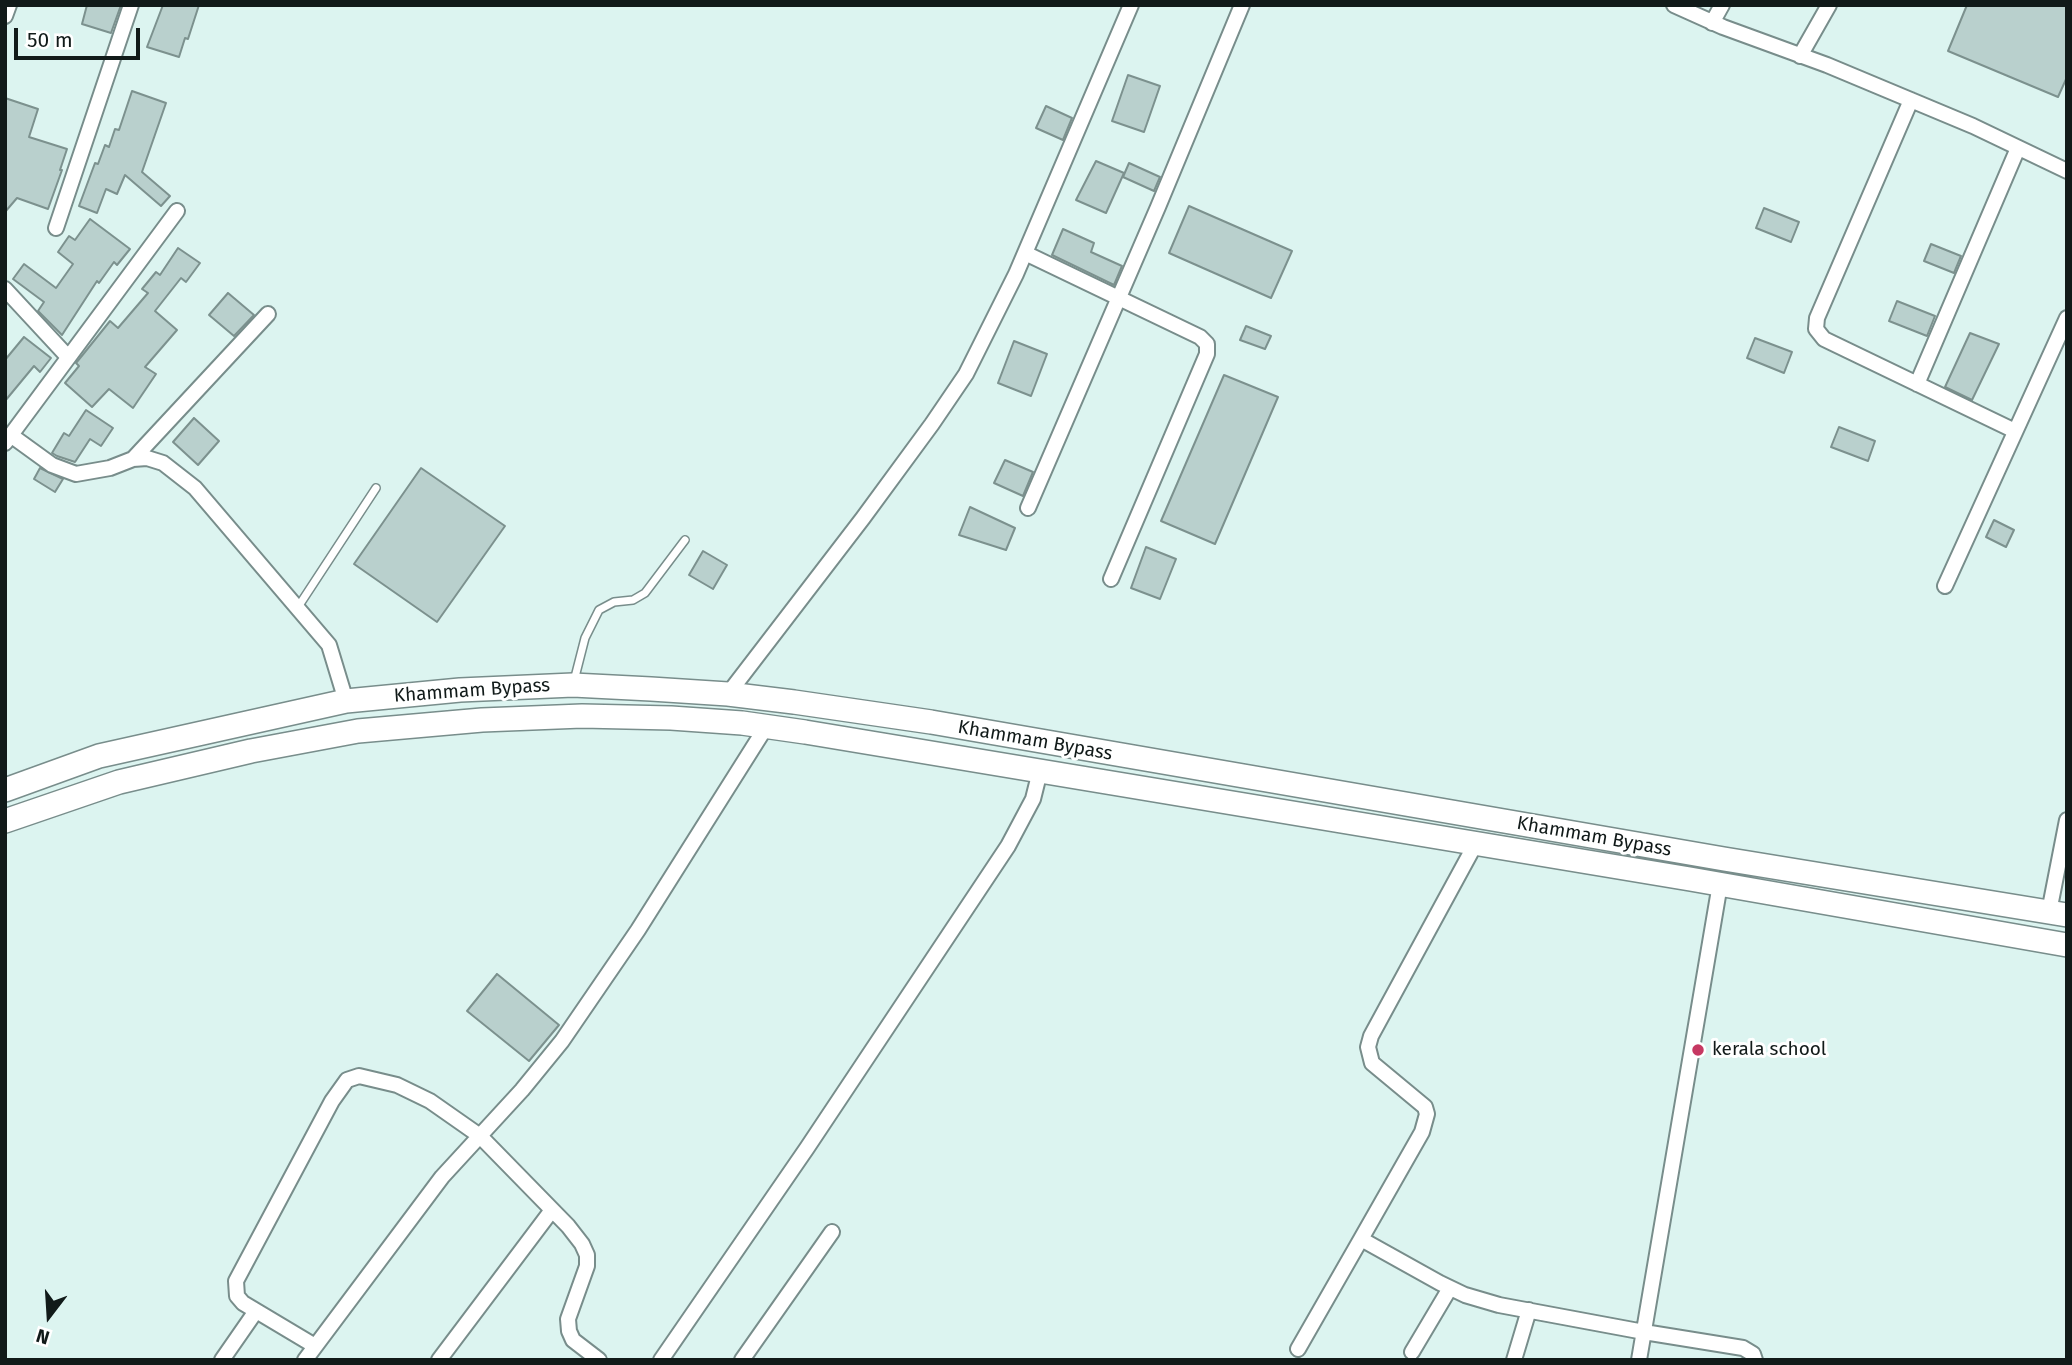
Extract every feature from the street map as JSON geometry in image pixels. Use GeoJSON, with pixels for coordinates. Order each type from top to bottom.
{"type":"FeatureCollection","features":[{"type":"Feature","properties":{"kind":"highway","name":"Khammam Bypass"},"geometry":{"type":"LineString","coordinates":[[5,790],[99,756],[258,718],[346,701],[460,690],[573,685],[728,694],[946,725],[1888,887],[2058,913]]}},
{"type":"Feature","properties":{"kind":"highway","name":"Khammam Bypass"},"geometry":{"type":"LineString","coordinates":[[5,821],[119,782],[251,751],[358,731],[482,720],[582,716],[671,718],[766,727],[943,755],[1720,884],[2067,945]]}},
{"type":"Feature","properties":{"kind":"highway"},"geometry":{"type":"LineString","coordinates":[[943,755],[946,725]]}},
{"type":"Feature","properties":{"kind":"street"},"geometry":{"type":"LineString","coordinates":[[5,16],[9,5]]}},
{"type":"Feature","properties":{"kind":"street"},"geometry":{"type":"LineString","coordinates":[[56,228],[131,5]]}},
{"type":"Feature","properties":{"kind":"street"},"geometry":{"type":"LineString","coordinates":[[728,694],[932,424],[966,374],[1025,253],[1131,5]]}},
{"type":"Feature","properties":{"kind":"street"},"geometry":{"type":"LineString","coordinates":[[1028,508],[1242,5]]}},
{"type":"Feature","properties":{"kind":"street"},"geometry":{"type":"LineString","coordinates":[[1674,5],[1718,25],[1827,65],[1911,100],[2067,172]]}},
{"type":"Feature","properties":{"kind":"street"},"geometry":{"type":"LineString","coordinates":[[1718,25],[1722,5]]}},
{"type":"Feature","properties":{"kind":"street"},"geometry":{"type":"LineString","coordinates":[[1800,57],[1829,5]]}},
{"type":"Feature","properties":{"kind":"street"},"geometry":{"type":"LineString","coordinates":[[1911,100],[1816,324],[1818,334],[2015,432]]}},
{"type":"Feature","properties":{"kind":"street"},"geometry":{"type":"LineString","coordinates":[[1917,384],[2018,148]]}},
{"type":"Feature","properties":{"kind":"street"},"geometry":{"type":"LineString","coordinates":[[177,211],[9,440],[52,465],[76,474],[110,468],[132,459],[147,458],[163,463],[195,488],[329,645],[346,701]]}},
{"type":"Feature","properties":{"kind":"street"},"geometry":{"type":"LineString","coordinates":[[1025,253],[1200,337],[1208,344],[1111,579]]}},
{"type":"Feature","properties":{"kind":"street"},"geometry":{"type":"LineString","coordinates":[[5,289],[68,357]]}},
{"type":"Feature","properties":{"kind":"street"},"geometry":{"type":"LineString","coordinates":[[132,459],[268,314]]}},
{"type":"Feature","properties":{"kind":"street"},"geometry":{"type":"LineString","coordinates":[[1945,586],[2067,318]]}},
{"type":"Feature","properties":{"kind":"street"},"geometry":{"type":"LineString","coordinates":[[306,1360],[442,1177],[522,1090],[562,1041],[638,930],[766,727]]}},
{"type":"Feature","properties":{"kind":"street"},"geometry":{"type":"LineString","coordinates":[[661,1360],[807,1148],[1008,846],[1032,799],[1040,771]]}},
{"type":"Feature","properties":{"kind":"street"},"geometry":{"type":"LineString","coordinates":[[2058,913],[2067,821]]}},
{"type":"Feature","properties":{"kind":"street"},"geometry":{"type":"LineString","coordinates":[[1298,1349],[1422,1132],[1427,1114],[1425,1107],[1372,1063],[1368,1047],[1371,1036],[1476,843]]}},
{"type":"Feature","properties":{"kind":"street"},"geometry":{"type":"LineString","coordinates":[[1639,1360],[1720,884]]}},
{"type":"Feature","properties":{"kind":"street"},"geometry":{"type":"LineString","coordinates":[[315,1346],[256,1311],[237,1296],[236,1281],[332,1101],[347,1080],[359,1076],[397,1086],[430,1101],[480,1136],[583,1244],[587,1266],[568,1320],[569,1331],[573,1340],[599,1360]]}},
{"type":"Feature","properties":{"kind":"street"},"geometry":{"type":"LineString","coordinates":[[439,1360],[552,1210]]}},
{"type":"Feature","properties":{"kind":"street"},"geometry":{"type":"LineString","coordinates":[[742,1360],[832,1232]]}},
{"type":"Feature","properties":{"kind":"street"},"geometry":{"type":"LineString","coordinates":[[1361,1239],[1450,1288],[1499,1305],[1743,1348],[1753,1354],[1755,1360]]}},
{"type":"Feature","properties":{"kind":"street"},"geometry":{"type":"LineString","coordinates":[[1412,1352],[1450,1288]]}},
{"type":"Feature","properties":{"kind":"street"},"geometry":{"type":"LineString","coordinates":[[1514,1360],[1529,1310]]}},
{"type":"Feature","properties":{"kind":"street"},"geometry":{"type":"LineString","coordinates":[[222,1360],[256,1311]]}},
{"type":"Feature","properties":{"kind":"lane"},"geometry":{"type":"LineString","coordinates":[[298,607],[376,488]]}},
{"type":"Feature","properties":{"kind":"lane"},"geometry":{"type":"LineString","coordinates":[[573,685],[585,638],[599,610],[614,602],[639,598],[685,540]]}},
{"type":"Feature","properties":{"kind":"building"},"geometry":{"type":"Polygon","coordinates":[[[87,5],[121,5],[111,33],[82,24],[87,5]]]}},
{"type":"Feature","properties":{"kind":"building"},"geometry":{"type":"Polygon","coordinates":[[[163,5],[199,5],[179,57],[147,47],[163,5]]]}},
{"type":"Feature","properties":{"kind":"building"},"geometry":{"type":"Polygon","coordinates":[[[1967,5],[2067,5],[2067,77],[2058,97],[1948,51],[1967,5]]]}},
{"type":"Feature","properties":{"kind":"building"},"geometry":{"type":"Polygon","coordinates":[[[1128,75],[1160,86],[1144,132],[1112,121],[1128,75]]]}},
{"type":"Feature","properties":{"kind":"building"},"geometry":{"type":"Polygon","coordinates":[[[132,91],[166,103],[142,172],[170,196],[161,206],[125,175],[117,194],[106,189],[97,213],[79,206],[95,163],[98,164],[105,145],[109,147],[115,129],[119,130],[132,91]]]}},
{"type":"Feature","properties":{"kind":"building"},"geometry":{"type":"Polygon","coordinates":[[[5,98],[38,109],[29,137],[67,149],[48,209],[17,198],[5,212],[5,98]]]}},
{"type":"Feature","properties":{"kind":"building"},"geometry":{"type":"Polygon","coordinates":[[[1046,106],[1072,118],[1063,140],[1036,128],[1046,106]]]}},
{"type":"Feature","properties":{"kind":"building"},"geometry":{"type":"Polygon","coordinates":[[[1096,161],[1124,173],[1106,213],[1076,200],[1096,161]]]}},
{"type":"Feature","properties":{"kind":"building"},"geometry":{"type":"Polygon","coordinates":[[[1129,163],[1160,177],[1154,191],[1123,177],[1129,163]]]}},
{"type":"Feature","properties":{"kind":"building"},"geometry":{"type":"Polygon","coordinates":[[[1189,206],[1292,251],[1271,298],[1169,253],[1189,206]]]}},
{"type":"Feature","properties":{"kind":"building"},"geometry":{"type":"Polygon","coordinates":[[[1764,208],[1799,222],[1791,242],[1756,228],[1764,208]]]}},
{"type":"Feature","properties":{"kind":"building"},"geometry":{"type":"Polygon","coordinates":[[[90,219],[130,249],[117,265],[114,262],[99,283],[97,281],[62,335],[38,311],[44,302],[13,279],[24,264],[56,288],[73,264],[58,252],[69,236],[75,240],[90,219]]]}},
{"type":"Feature","properties":{"kind":"building"},"geometry":{"type":"Polygon","coordinates":[[[1063,229],[1094,243],[1091,252],[1122,266],[1114,285],[1052,255],[1063,229]]]}},
{"type":"Feature","properties":{"kind":"building"},"geometry":{"type":"Polygon","coordinates":[[[1931,244],[1961,256],[1954,273],[1924,261],[1931,244]]]}},
{"type":"Feature","properties":{"kind":"building"},"geometry":{"type":"Polygon","coordinates":[[[178,248],[200,263],[186,282],[181,278],[155,311],[177,330],[145,367],[156,374],[133,408],[109,389],[92,407],[65,383],[79,366],[76,363],[110,321],[118,328],[148,293],[142,289],[156,272],[160,275],[178,248]]]}},
{"type":"Feature","properties":{"kind":"building"},"geometry":{"type":"Polygon","coordinates":[[[228,293],[254,315],[234,336],[209,315],[228,293]]]}},
{"type":"Feature","properties":{"kind":"building"},"geometry":{"type":"Polygon","coordinates":[[[1897,301],[1935,316],[1927,336],[1889,321],[1897,301]]]}},
{"type":"Feature","properties":{"kind":"building"},"geometry":{"type":"Polygon","coordinates":[[[1246,326],[1271,336],[1265,349],[1240,340],[1246,326]]]}},
{"type":"Feature","properties":{"kind":"building"},"geometry":{"type":"Polygon","coordinates":[[[1970,333],[1999,344],[1972,400],[1945,387],[1970,333]]]}},
{"type":"Feature","properties":{"kind":"building"},"geometry":{"type":"Polygon","coordinates":[[[24,337],[51,358],[40,372],[34,366],[5,401],[5,360],[24,337]]]}},
{"type":"Feature","properties":{"kind":"building"},"geometry":{"type":"Polygon","coordinates":[[[1755,338],[1792,352],[1784,373],[1747,358],[1755,338]]]}},
{"type":"Feature","properties":{"kind":"building"},"geometry":{"type":"Polygon","coordinates":[[[1014,341],[1047,354],[1031,396],[998,383],[1014,341]]]}},
{"type":"Feature","properties":{"kind":"building"},"geometry":{"type":"Polygon","coordinates":[[[1224,375],[1278,397],[1215,544],[1161,521],[1224,375]]]}},
{"type":"Feature","properties":{"kind":"building"},"geometry":{"type":"Polygon","coordinates":[[[86,410],[113,428],[101,446],[90,439],[75,462],[52,453],[64,433],[69,436],[86,410]]]}},
{"type":"Feature","properties":{"kind":"building"},"geometry":{"type":"Polygon","coordinates":[[[194,418],[219,441],[198,465],[173,442],[194,418]]]}},
{"type":"Feature","properties":{"kind":"building"},"geometry":{"type":"Polygon","coordinates":[[[1839,427],[1875,441],[1868,461],[1831,447],[1839,427]]]}},
{"type":"Feature","properties":{"kind":"building"},"geometry":{"type":"Polygon","coordinates":[[[1005,460],[1033,472],[1023,496],[994,483],[1005,460]]]}},
{"type":"Feature","properties":{"kind":"building"},"geometry":{"type":"Polygon","coordinates":[[[40,468],[63,479],[55,492],[34,479],[40,468]]]}},
{"type":"Feature","properties":{"kind":"building"},"geometry":{"type":"Polygon","coordinates":[[[421,468],[505,526],[437,622],[354,564],[421,468]]]}},
{"type":"Feature","properties":{"kind":"building"},"geometry":{"type":"Polygon","coordinates":[[[970,507],[1015,528],[1006,550],[959,535],[970,507]]]}},
{"type":"Feature","properties":{"kind":"building"},"geometry":{"type":"Polygon","coordinates":[[[1994,520],[2014,530],[2006,547],[1986,537],[1994,520]]]}},
{"type":"Feature","properties":{"kind":"building"},"geometry":{"type":"Polygon","coordinates":[[[1146,547],[1176,559],[1160,599],[1131,588],[1146,547]]]}},
{"type":"Feature","properties":{"kind":"building"},"geometry":{"type":"Polygon","coordinates":[[[703,551],[727,565],[713,589],[689,575],[703,551]]]}},
{"type":"Feature","properties":{"kind":"building"},"geometry":{"type":"Polygon","coordinates":[[[497,974],[559,1025],[529,1061],[467,1011],[497,974]]]}},
{"type":"Feature","properties":{"kind":"place","name":"kerala school"},"geometry":{"type":"Point","coordinates":[1698,1050]}}]}
